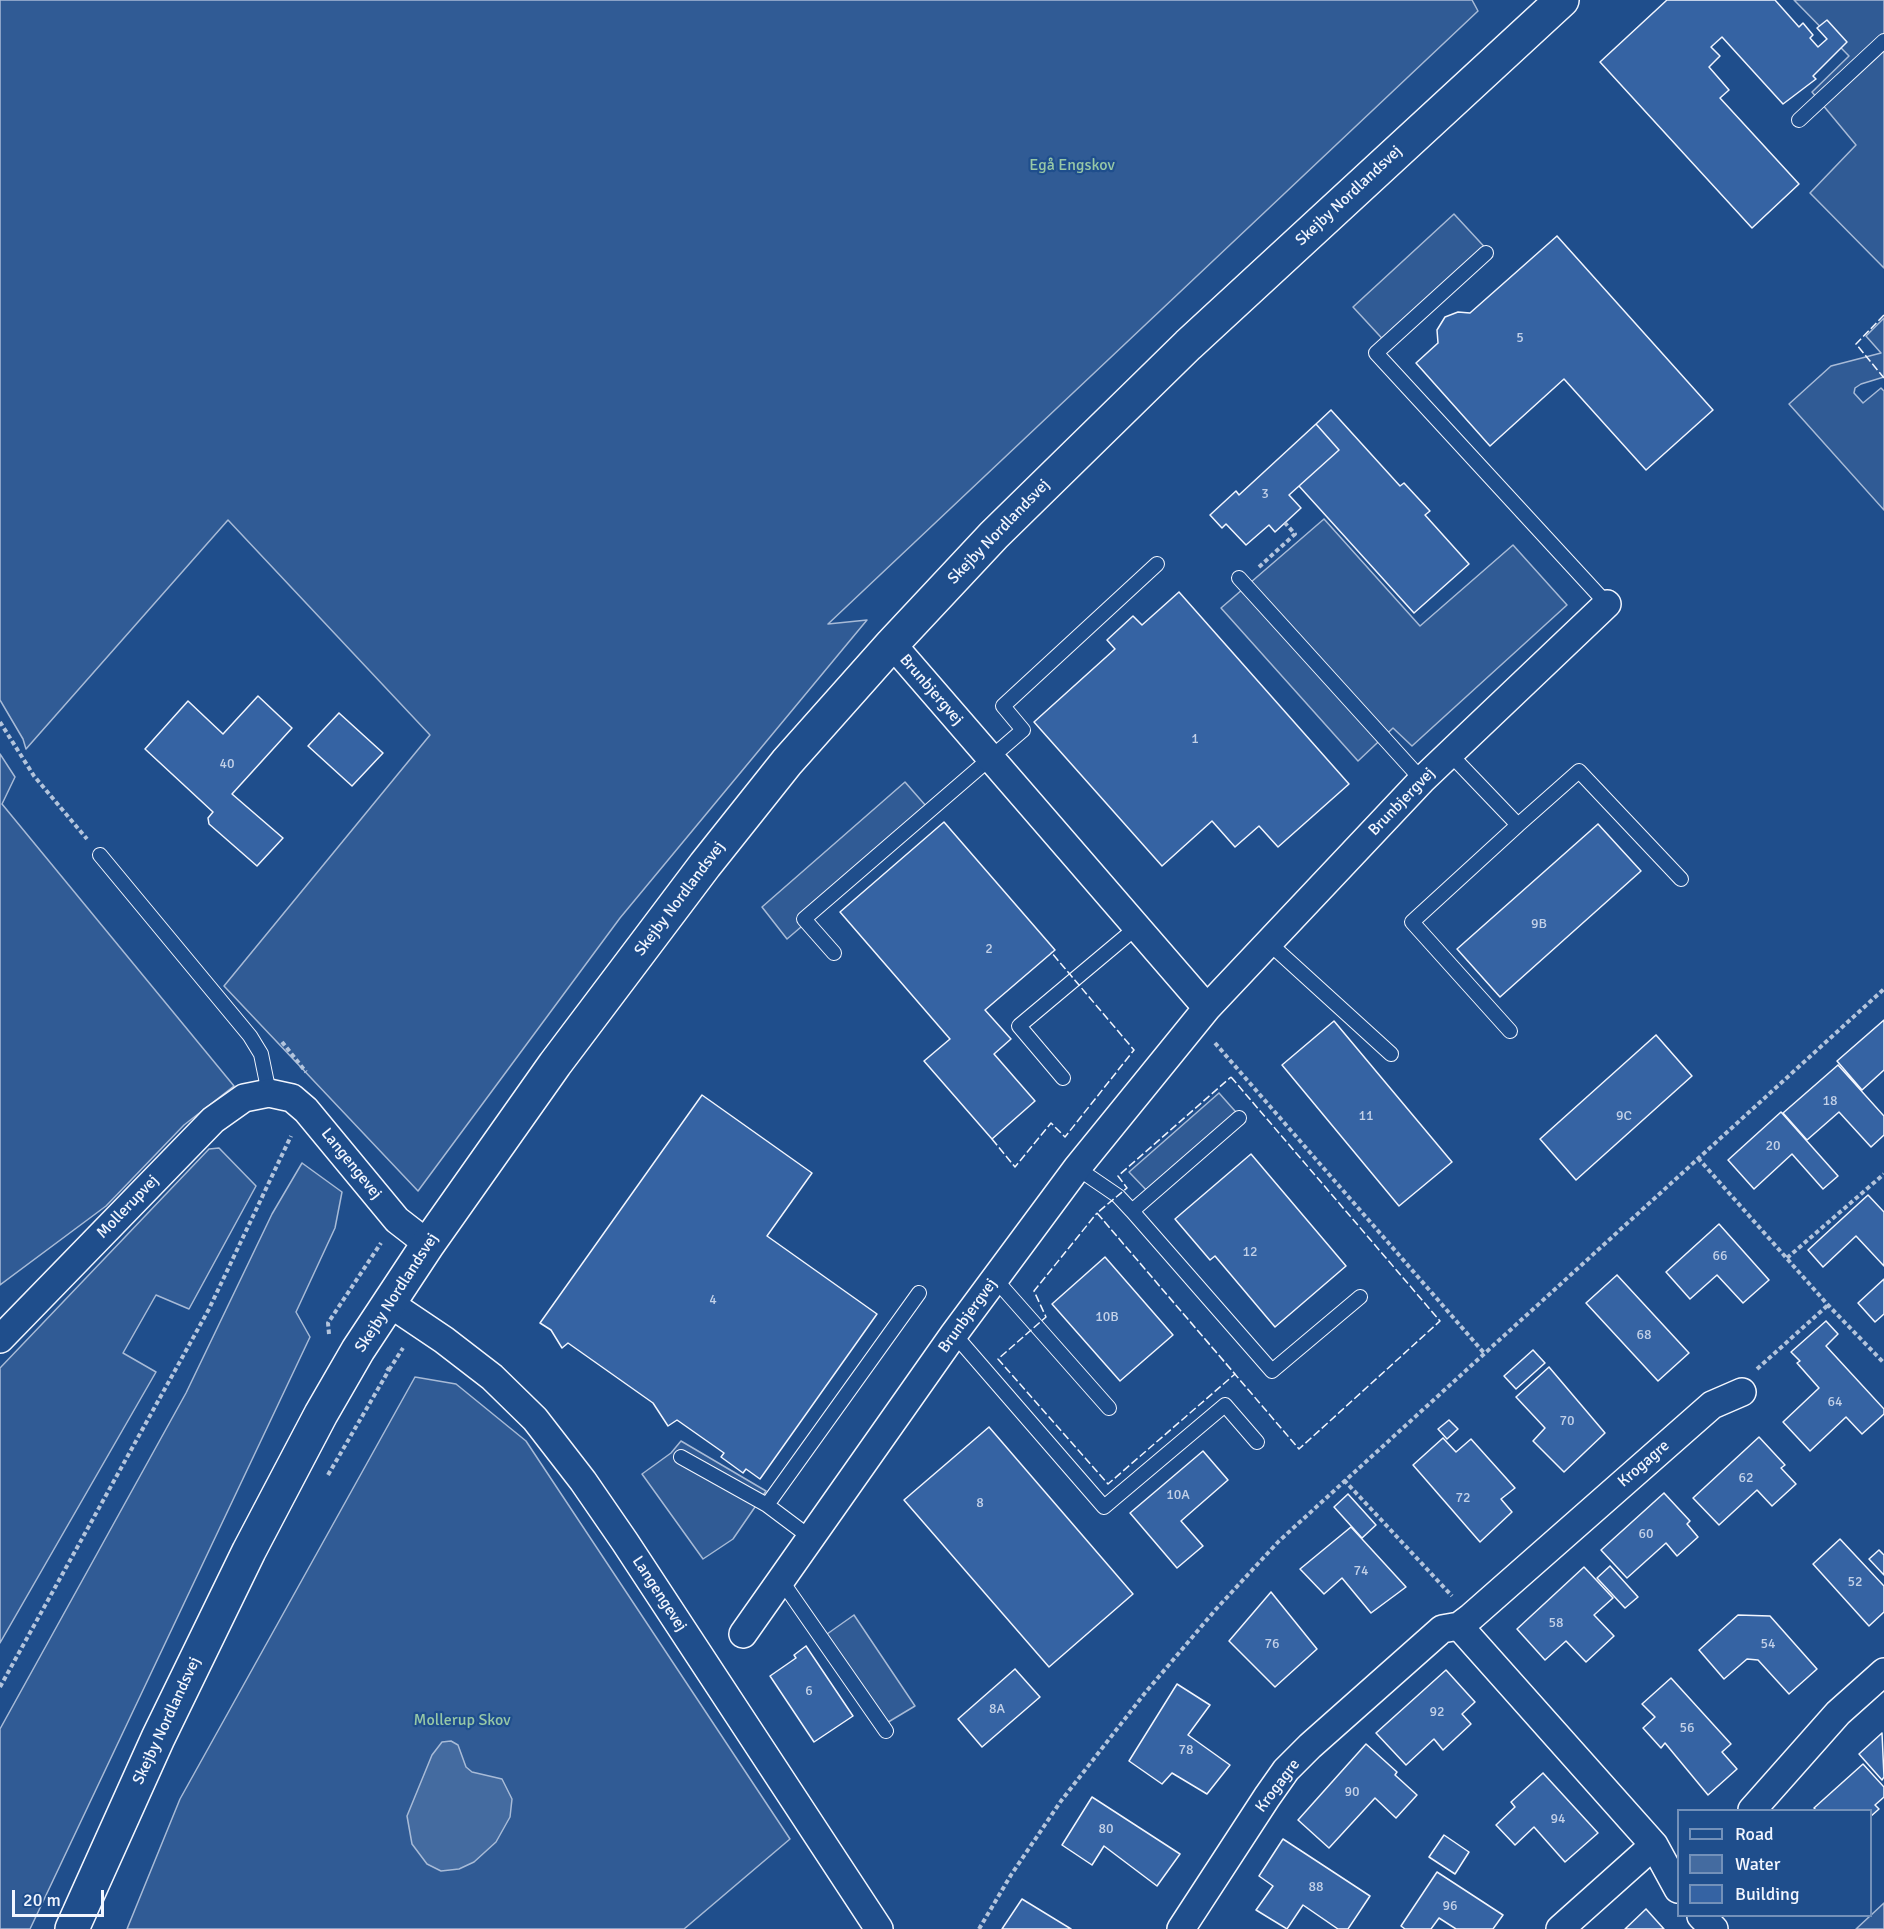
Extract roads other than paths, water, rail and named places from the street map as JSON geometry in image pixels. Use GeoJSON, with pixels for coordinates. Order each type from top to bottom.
{"type":"FeatureCollection","features":[{"type":"Feature","properties":{"kind":"street","name":"Skejby Nordlandsvej"},"geometry":{"type":"LineString","coordinates":[[72,1929],[158,1738],[249,1551],[321,1414],[428,1244],[555,1064],[705,865],[788,762],[892,644],[994,535],[1188,345],[1562,0]]}},
{"type":"Feature","properties":{"kind":"street","name":"Brunbjergvej"},"geometry":{"type":"LineString","coordinates":[[743,1634],[954,1334],[1077,1168],[1202,1015],[1422,780],[1607,604]]}},
{"type":"Feature","properties":{"kind":"street","name":"Brunbjergvej"},"geometry":{"type":"LineString","coordinates":[[892,644],[1137,927],[1202,1015]]}},
{"type":"Feature","properties":{"kind":"street","name":"Langengevej"},"geometry":{"type":"LineString","coordinates":[[269,1093],[292,1098],[306,1110],[397,1220],[428,1244]]}},
{"type":"Feature","properties":{"kind":"street","name":"Mollerupvej"},"geometry":{"type":"LineString","coordinates":[[0,1340],[213,1120],[244,1098],[269,1093]]}},
{"type":"Feature","properties":{"kind":"street","name":"Langengevej"},"geometry":{"type":"LineString","coordinates":[[389,1303],[444,1340],[492,1377],[535,1419],[583,1480],[879,1929]]}},
{"type":"Feature","properties":{"kind":"street","name":"Krogagre"},"geometry":{"type":"LineString","coordinates":[[1182,1929],[1286,1770],[1442,1629],[1465,1621],[1712,1405],[1742,1392]]}},
{"type":"Feature","properties":{"kind":"street"},"geometry":{"type":"LineString","coordinates":[[1465,1621],[1654,1845],[1677,1884]]}},
{"type":"Feature","properties":{"kind":"street"},"geometry":{"type":"LineString","coordinates":[[1753,1809],[1838,1713],[1884,1672]]}},
{"type":"Feature","properties":{"kind":"street"},"geometry":{"type":"LineString","coordinates":[[1560,1929],[1654,1845]]}},
{"type":"Feature","properties":{"kind":"street"},"geometry":{"type":"LineString","coordinates":[[1702,1917],[1714,1929]]}},
{"type":"Feature","properties":{"kind":"lane"},"geometry":{"type":"LineString","coordinates":[[1799,120],[1884,41]]}},
{"type":"Feature","properties":{"kind":"lane"},"geometry":{"type":"LineString","coordinates":[[1486,253],[1376,353],[1607,604]]}},
{"type":"Feature","properties":{"kind":"lane"},"geometry":{"type":"LineString","coordinates":[[834,953],[804,919],[1023,730],[1002,706],[1157,564]]}},
{"type":"Feature","properties":{"kind":"lane"},"geometry":{"type":"LineString","coordinates":[[1241,580],[1422,780]]}},
{"type":"Feature","properties":{"kind":"lane"},"geometry":{"type":"LineString","coordinates":[[1450,754],[1518,825]]}},
{"type":"Feature","properties":{"kind":"lane"},"geometry":{"type":"LineString","coordinates":[[1510,1031],[1412,922],[1518,825],[1579,771],[1681,879]]}},
{"type":"Feature","properties":{"kind":"lane"},"geometry":{"type":"LineString","coordinates":[[100,855],[250,1036],[261,1054],[269,1093]]}},
{"type":"Feature","properties":{"kind":"lane"},"geometry":{"type":"LineString","coordinates":[[1063,1078],[1019,1026],[1137,927]]}},
{"type":"Feature","properties":{"kind":"lane"},"geometry":{"type":"LineString","coordinates":[[1269,943],[1391,1054]]}},
{"type":"Feature","properties":{"kind":"lane"},"geometry":{"type":"LineString","coordinates":[[1132,1211],[1239,1118]]}},
{"type":"Feature","properties":{"kind":"lane"},"geometry":{"type":"LineString","coordinates":[[1077,1168],[1118,1196],[1272,1371],[1360,1297]]}},
{"type":"Feature","properties":{"kind":"lane"},"geometry":{"type":"LineString","coordinates":[[995,1279],[1109,1408]]}},
{"type":"Feature","properties":{"kind":"lane"},"geometry":{"type":"LineString","coordinates":[[767,1505],[919,1293]]}},
{"type":"Feature","properties":{"kind":"lane"},"geometry":{"type":"LineString","coordinates":[[954,1334],[1104,1507],[1225,1405],[1257,1442]]}},
{"type":"Feature","properties":{"kind":"lane"},"geometry":{"type":"LineString","coordinates":[[681,1457],[767,1505],[811,1538]]}},
{"type":"Feature","properties":{"kind":"lane"},"geometry":{"type":"LineString","coordinates":[[781,1580],[886,1731]]}},
{"type":"Feature","properties":{"kind":"water"},"geometry":{"type":"Polygon","coordinates":[[[451,1741],[458,1745],[466,1767],[472,1772],[502,1779],[512,1799],[510,1817],[496,1842],[474,1862],[459,1869],[441,1871],[427,1864],[412,1844],[407,1816],[432,1755],[442,1742],[451,1741]]]}},
{"type":"Feature","properties":{"kind":"park label","name":"Egå Engskov"},"geometry":{"type":"Point","coordinates":[1072,166]}},
{"type":"Feature","properties":{"kind":"park label","name":"Mollerup Skov"},"geometry":{"type":"Point","coordinates":[462,1721]}}]}
